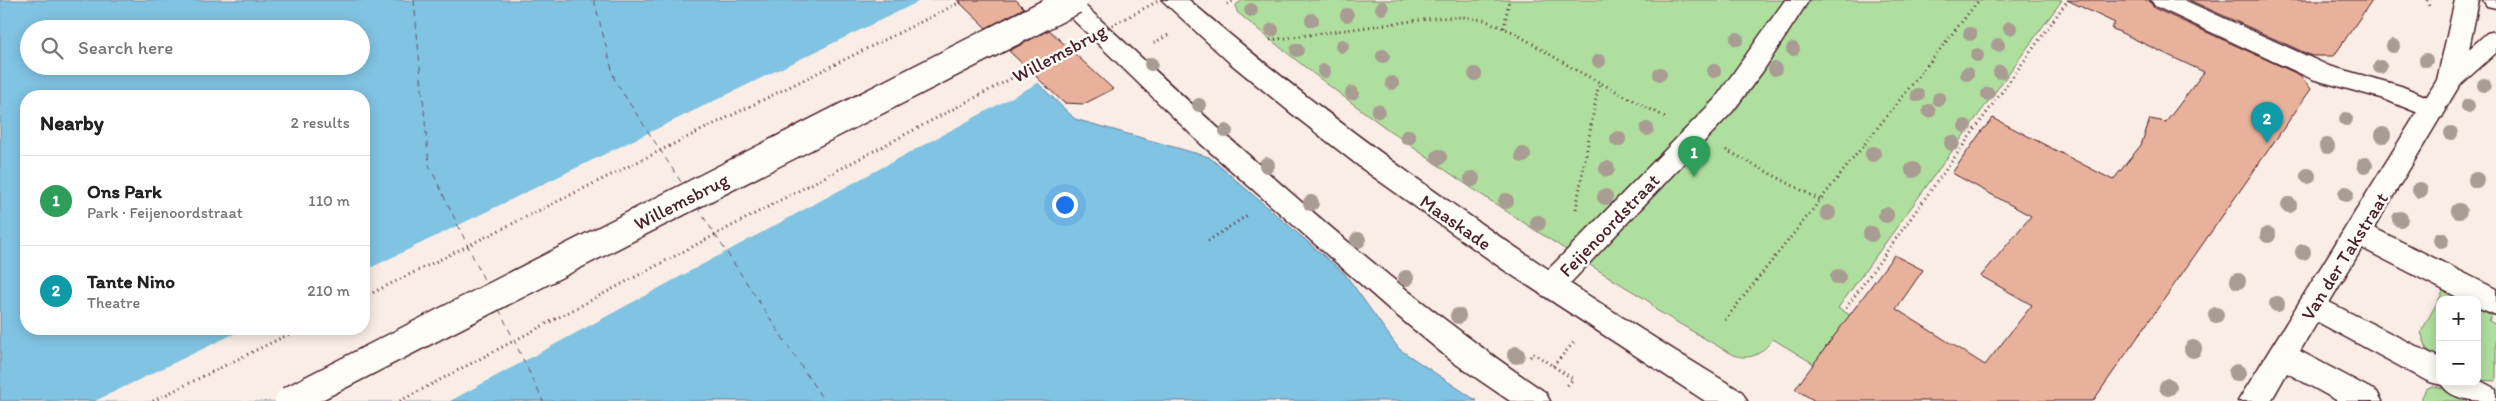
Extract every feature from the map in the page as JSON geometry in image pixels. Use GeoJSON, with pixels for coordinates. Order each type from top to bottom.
{"type":"FeatureCollection","features":[{"type":"Feature","properties":{"kind":"street"},"geometry":{"type":"LineString","coordinates":[[1066,0],[1209,136],[1398,300],[1464,353],[1534,401]]}},
{"type":"Feature","properties":{"kind":"street","name":"Willemsbrug"},"geometry":{"type":"LineString","coordinates":[[289,401],[1074,0]]}},
{"type":"Feature","properties":{"kind":"street","name":"Maaskade"},"geometry":{"type":"LineString","coordinates":[[1174,0],[1227,45],[1430,205],[1550,286],[1731,401]]}},
{"type":"Feature","properties":{"kind":"street","name":"Feijenoordstraat"},"geometry":{"type":"LineString","coordinates":[[1550,286],[1575,257],[1697,134],[1740,84],[1796,0]]}},
{"type":"Feature","properties":{"kind":"street"},"geometry":{"type":"LineString","coordinates":[[2163,0],[2321,73],[2386,90],[2433,110]]}},
{"type":"Feature","properties":{"kind":"street","name":"Van der Takstraat"},"geometry":{"type":"LineString","coordinates":[[2254,401],[2450,80],[2467,0]]}},
{"type":"Feature","properties":{"kind":"street","name":"Van der Takstraat"},"geometry":{"type":"LineString","coordinates":[[2450,80],[2496,39]]}},
{"type":"Feature","properties":{"kind":"street"},"geometry":{"type":"LineString","coordinates":[[2358,233],[2496,303]]}},
{"type":"Feature","properties":{"kind":"street"},"geometry":{"type":"LineString","coordinates":[[2313,306],[2436,371]]}},
{"type":"Feature","properties":{"kind":"street"},"geometry":{"type":"LineString","coordinates":[[2282,356],[2366,401]]}},
{"type":"Feature","properties":{"kind":"path"},"geometry":{"type":"LineString","coordinates":[[370,294],[965,0]]}},
{"type":"Feature","properties":{"kind":"path","name":"Willemsbrug"},"geometry":{"type":"LineString","coordinates":[[400,401],[1160,0]]}},
{"type":"Feature","properties":{"kind":"path"},"geometry":{"type":"LineString","coordinates":[[1504,28],[1510,0]]}},
{"type":"Feature","properties":{"kind":"path"},"geometry":{"type":"LineString","coordinates":[[1725,320],[1979,0]]}},
{"type":"Feature","properties":{"kind":"path"},"geometry":{"type":"LineString","coordinates":[[1846,308],[2068,0]]}},
{"type":"Feature","properties":{"kind":"path"},"geometry":{"type":"LineString","coordinates":[[1227,45],[1445,18],[1478,19],[1504,28],[1599,82],[1697,134]]}},
{"type":"Feature","properties":{"kind":"path"},"geometry":{"type":"LineString","coordinates":[[1126,57],[1197,20]]}},
{"type":"Feature","properties":{"kind":"path"},"geometry":{"type":"LineString","coordinates":[[1575,257],[1575,218],[1599,82]]}},
{"type":"Feature","properties":{"kind":"path"},"geometry":{"type":"LineString","coordinates":[[1732,153],[1820,200]]}},
{"type":"Feature","properties":{"kind":"path"},"geometry":{"type":"LineString","coordinates":[[1208,241],[1256,210]]}},
{"type":"Feature","properties":{"kind":"path"},"geometry":{"type":"LineString","coordinates":[[153,401],[287,335]]}},
{"type":"Feature","properties":{"kind":"path"},"geometry":{"type":"LineString","coordinates":[[1536,355],[1571,378]]}},
{"type":"Feature","properties":{"kind":"green space"},"geometry":{"type":"Polygon","coordinates":[[[1243,0],[2062,0],[1838,308],[1850,315],[1814,364],[1773,339],[1764,349],[1751,357],[1733,355],[1656,310],[1650,302],[1543,235],[1438,165],[1336,91],[1237,12],[1236,5],[1243,0]]]}},
{"type":"Feature","properties":{"kind":"green space"},"geometry":{"type":"Polygon","coordinates":[[[2445,288],[2460,296],[2441,296],[2445,288]]]}},
{"type":"Feature","properties":{"kind":"green space"},"geometry":{"type":"Polygon","coordinates":[[[2436,304],[2436,357],[2427,349],[2421,332],[2436,304]]]}},
{"type":"Feature","properties":{"kind":"green space"},"geometry":{"type":"Polygon","coordinates":[[[2481,307],[2493,312],[2489,321],[2496,325],[2496,381],[2481,380],[2481,307]]]}},
{"type":"Feature","properties":{"kind":"green space"},"geometry":{"type":"Polygon","coordinates":[[[2432,386],[2444,388],[2468,401],[2420,401],[2426,389],[2432,386]]]}},
{"type":"Feature","properties":{"kind":"water"},"geometry":{"type":"Polygon","coordinates":[[[0,0],[951,0],[1075,119],[1209,157],[1345,274],[1399,349],[1477,401],[0,401],[0,0]]]}},
{"type":"Feature","properties":{"kind":"pier"},"geometry":{"type":"Polygon","coordinates":[[[922,0],[955,0],[1040,82],[450,401],[95,401],[232,335],[370,335],[370,268],[922,0]]]}},
{"type":"Feature","properties":{"kind":"building"},"geometry":{"type":"Polygon","coordinates":[[[957,0],[1016,0],[1024,8],[986,28],[957,0]]]}},
{"type":"Feature","properties":{"kind":"building"},"geometry":{"type":"Polygon","coordinates":[[[2067,0],[2149,0],[2154,8],[2300,75],[2311,89],[2093,401],[1815,401],[1795,389],[1894,255],[1923,270],[1896,309],[1985,365],[2032,305],[1981,276],[2031,216],[1952,173],[1981,132],[1993,118],[2113,180],[2141,145],[2150,119],[2166,122],[2204,72],[2111,28],[2115,23],[2067,0]]]}},
{"type":"Feature","properties":{"kind":"building"},"geometry":{"type":"Polygon","coordinates":[[[2189,0],[2372,0],[2334,56],[2312,56],[2189,0]]]}},
{"type":"Feature","properties":{"kind":"building"},"geometry":{"type":"Polygon","coordinates":[[[1049,30],[1113,89],[1084,104],[1064,103],[1009,51],[1049,30]]]}},
{"type":"Feature","properties":{"kind":"ferry route"},"geometry":{"type":"LineString","coordinates":[[414,0],[429,165],[487,286]]}},
{"type":"Feature","properties":{"kind":"ferry route"},"geometry":{"type":"LineString","coordinates":[[594,0],[615,81],[683,185]]}},
{"type":"Feature","properties":{"kind":"ferry route"},"geometry":{"type":"LineString","coordinates":[[697,207],[824,401]]}},
{"type":"Feature","properties":{"kind":"ferry route"},"geometry":{"type":"LineString","coordinates":[[499,309],[543,401]]}},
{"type":"Feature","properties":{"kind":"place","name":"Tante Nino"},"geometry":{"type":"Point","coordinates":[2267,143]}},
{"type":"Feature","properties":{"kind":"place","name":"Ons Park"},"geometry":{"type":"Point","coordinates":[1694,177]}}]}
